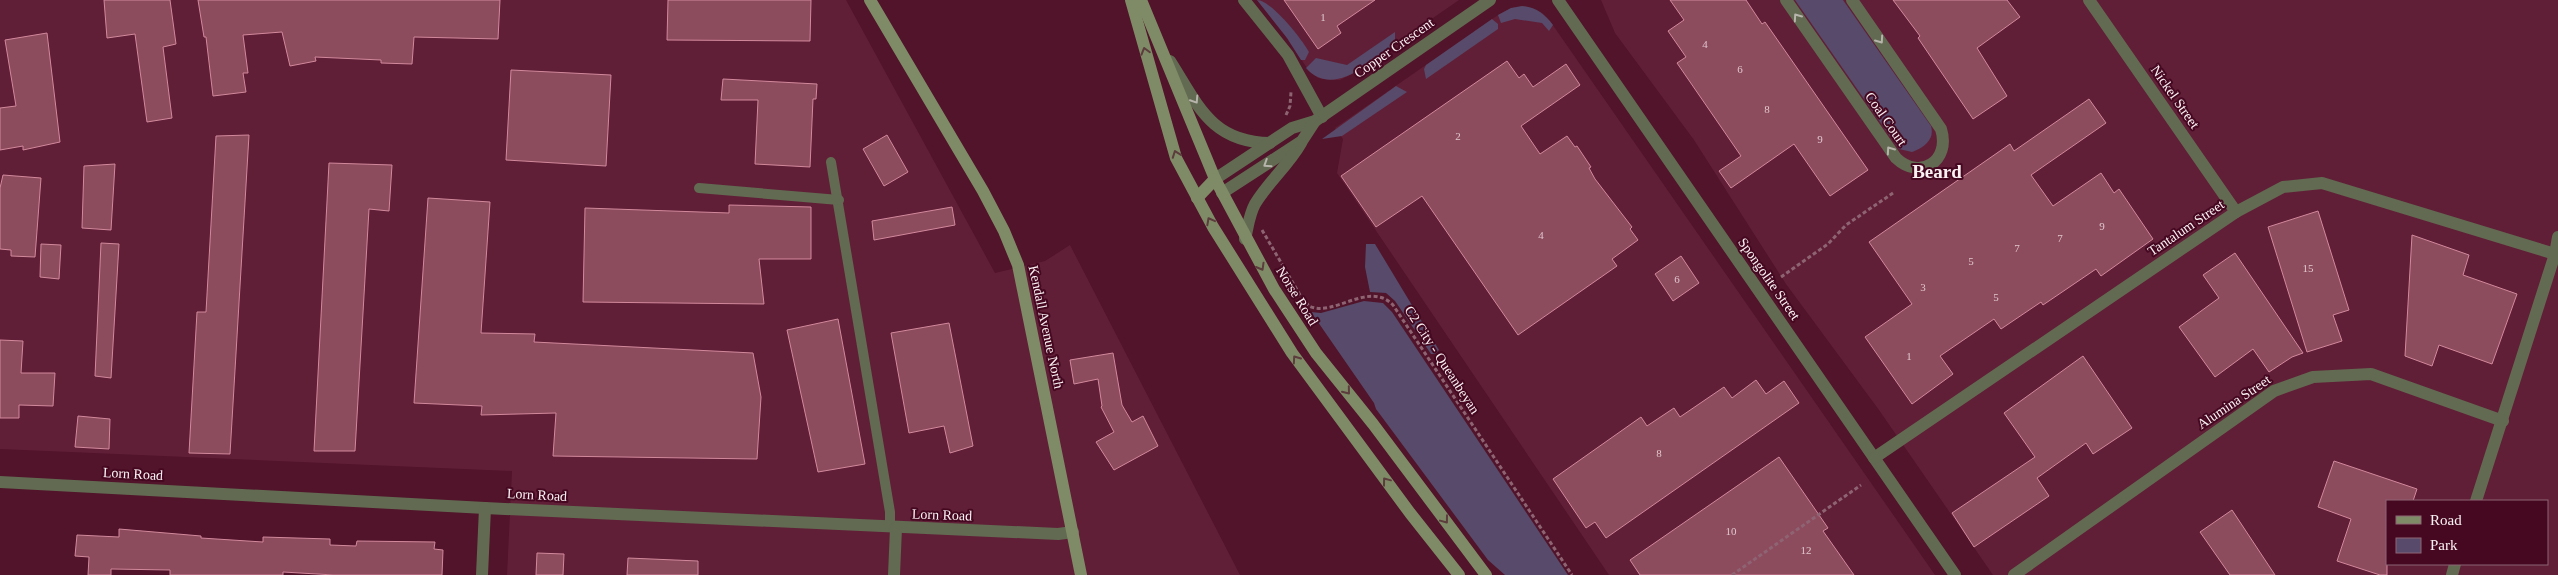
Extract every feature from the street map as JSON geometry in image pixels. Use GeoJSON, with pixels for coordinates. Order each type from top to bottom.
{"type":"FeatureCollection","features":[{"type":"Feature","properties":{"kind":"main road","name":"Kendall Avenue North"},"geometry":{"type":"LineString","coordinates":[[870,0],[983,191],[1004,231],[1018,265],[1081,575]]}},
{"type":"Feature","properties":{"kind":"main road"},"geometry":{"type":"LineString","coordinates":[[1131,0],[1176,158],[1198,199],[1258,302],[1292,353],[1410,513],[1459,575]]}},
{"type":"Feature","properties":{"kind":"main road","name":"Norse Road"},"geometry":{"type":"LineString","coordinates":[[1140,0],[1215,179],[1245,239],[1274,289],[1316,353],[1373,424],[1486,573]]}},
{"type":"Feature","properties":{"kind":"main road"},"geometry":{"type":"LineString","coordinates":[[1198,199],[1215,179]]}},
{"type":"Feature","properties":{"kind":"main road"},"geometry":{"type":"LineString","coordinates":[[1198,199],[1222,193]]}},
{"type":"Feature","properties":{"kind":"street"},"geometry":{"type":"LineString","coordinates":[[1244,0],[1288,55],[1318,119]]}},
{"type":"Feature","properties":{"kind":"street","name":"Copper Crescent"},"geometry":{"type":"LineString","coordinates":[[1215,179],[1292,128],[1318,119],[1490,0]]}},
{"type":"Feature","properties":{"kind":"street","name":"Spongolite Street"},"geometry":{"type":"LineString","coordinates":[[1558,0],[1955,575]]}},
{"type":"Feature","properties":{"kind":"street","name":"Coal Court"},"geometry":{"type":"LineString","coordinates":[[1786,0],[1896,158],[1912,168],[1927,166],[1942,153],[1944,141],[1941,129],[1852,0]]}},
{"type":"Feature","properties":{"kind":"street","name":"Nickel Street"},"geometry":{"type":"LineString","coordinates":[[2089,0],[2236,212]]}},
{"type":"Feature","properties":{"kind":"street"},"geometry":{"type":"LineString","coordinates":[[1159,44],[1210,122],[1237,139],[1270,143]]}},
{"type":"Feature","properties":{"kind":"street","name":"Copper Crescent"},"geometry":{"type":"LineString","coordinates":[[1222,193],[1302,141],[1318,119]]}},
{"type":"Feature","properties":{"kind":"street"},"geometry":{"type":"LineString","coordinates":[[1245,239],[1256,202],[1288,164],[1302,141]]}},
{"type":"Feature","properties":{"kind":"street","name":"Tantalum Street"},"geometry":{"type":"LineString","coordinates":[[1874,458],[2236,212],[2283,187],[2322,183],[2555,254]]}},
{"type":"Feature","properties":{"kind":"street"},"geometry":{"type":"LineString","coordinates":[[2476,500],[2555,254],[2558,236]]}},
{"type":"Feature","properties":{"kind":"street","name":"Alumina Street"},"geometry":{"type":"LineString","coordinates":[[2014,575],[2274,391],[2313,377],[2371,374],[2503,421]]}},
{"type":"Feature","properties":{"kind":"street","name":"Lorn Road"},"geometry":{"type":"LineString","coordinates":[[0,482],[485,508],[1058,534],[1073,532]]}},
{"type":"Feature","properties":{"kind":"street"},"geometry":{"type":"LineString","coordinates":[[482,575],[485,508]]}},
{"type":"Feature","properties":{"kind":"street"},"geometry":{"type":"LineString","coordinates":[[893,527],[894,575]]}},
{"type":"Feature","properties":{"kind":"lane"},"geometry":{"type":"LineString","coordinates":[[831,162],[839,200],[893,527]]}},
{"type":"Feature","properties":{"kind":"lane"},"geometry":{"type":"LineString","coordinates":[[700,188],[839,200]]}},
{"type":"Feature","properties":{"kind":"path"},"geometry":{"type":"LineString","coordinates":[[1282,119],[1290,106],[1290,87]]}},
{"type":"Feature","properties":{"kind":"path"},"geometry":{"type":"LineString","coordinates":[[1781,277],[1828,244],[1846,225],[1893,193]]}},
{"type":"Feature","properties":{"kind":"path","name":"C2 City - Queanbeyan"},"geometry":{"type":"LineString","coordinates":[[1261,223],[1266,239],[1309,306],[1323,309],[1363,298],[1384,298],[1393,306],[1572,575]]}},
{"type":"Feature","properties":{"kind":"path"},"geometry":{"type":"LineString","coordinates":[[1732,575],[1861,485]]}},
{"type":"Feature","properties":{"kind":"shaded area"},"geometry":{"type":"Polygon","coordinates":[[[0,0],[846,0],[995,273],[1045,261],[1070,245],[1240,575],[507,575],[512,471],[0,449],[0,0]]]}},
{"type":"Feature","properties":{"kind":"shaded area"},"geometry":{"type":"Polygon","coordinates":[[[1257,0],[1459,0],[1352,74],[1340,80],[1330,80],[1318,78],[1309,71],[1287,38],[1257,0]]]}},
{"type":"Feature","properties":{"kind":"shaded area"},"geometry":{"type":"Polygon","coordinates":[[[1601,0],[2558,0],[2558,575],[1993,575],[1879,410],[1786,284],[1694,140],[1615,33],[1601,0]]]}},
{"type":"Feature","properties":{"kind":"shaded area"},"geometry":{"type":"Polygon","coordinates":[[[1525,6],[1542,13],[1550,21],[1935,575],[1609,575],[1337,173],[1343,139],[1335,128],[1498,15],[1511,8],[1525,6]]]}},
{"type":"Feature","properties":{"kind":"green space"},"geometry":{"type":"Polygon","coordinates":[[[1257,0],[1270,6],[1278,13],[1300,38],[1309,52],[1305,60],[1301,60],[1287,38],[1257,0]]]}},
{"type":"Feature","properties":{"kind":"green space"},"geometry":{"type":"Polygon","coordinates":[[[1795,0],[1843,0],[1931,126],[1930,139],[1924,146],[1912,152],[1899,149],[1795,0]]]}},
{"type":"Feature","properties":{"kind":"green space"},"geometry":{"type":"Polygon","coordinates":[[[1522,6],[1536,10],[1547,18],[1553,25],[1549,31],[1542,23],[1515,19],[1501,23],[1498,15],[1511,8],[1522,6]]]}},
{"type":"Feature","properties":{"kind":"green space"},"geometry":{"type":"Polygon","coordinates":[[[1492,19],[1498,24],[1498,29],[1426,79],[1424,69],[1426,65],[1492,19]]]}},
{"type":"Feature","properties":{"kind":"green space"},"geometry":{"type":"Polygon","coordinates":[[[1395,32],[1395,43],[1392,47],[1350,75],[1339,79],[1327,80],[1316,76],[1306,68],[1316,58],[1347,65],[1395,32]]]}},
{"type":"Feature","properties":{"kind":"green space"},"geometry":{"type":"Polygon","coordinates":[[[1396,86],[1407,92],[1342,136],[1322,139],[1396,86]]]}},
{"type":"Feature","properties":{"kind":"green space"},"geometry":{"type":"Polygon","coordinates":[[[1366,244],[1375,244],[1439,350],[1435,354],[1431,354],[1395,301],[1386,293],[1370,292],[1365,267],[1366,244]]]}},
{"type":"Feature","properties":{"kind":"green space"},"geometry":{"type":"Polygon","coordinates":[[[1364,301],[1383,303],[1392,312],[1568,575],[1505,575],[1488,560],[1376,409],[1374,403],[1311,312],[1321,313],[1364,301]]]}},
{"type":"Feature","properties":{"kind":"building"},"geometry":{"type":"Polygon","coordinates":[[[104,0],[170,0],[176,44],[163,47],[172,118],[147,122],[135,34],[107,38],[104,0]]]}},
{"type":"Feature","properties":{"kind":"building"},"geometry":{"type":"Polygon","coordinates":[[[198,0],[500,0],[498,39],[414,37],[412,64],[381,63],[381,60],[315,57],[316,61],[290,66],[282,32],[243,35],[248,73],[243,73],[246,92],[213,96],[206,37],[204,37],[198,0]]]}},
{"type":"Feature","properties":{"kind":"building"},"geometry":{"type":"Polygon","coordinates":[[[668,0],[811,0],[810,41],[667,40],[668,0]]]}},
{"type":"Feature","properties":{"kind":"building"},"geometry":{"type":"Polygon","coordinates":[[[1284,0],[1375,0],[1337,26],[1341,33],[1318,49],[1284,0]]]}},
{"type":"Feature","properties":{"kind":"building"},"geometry":{"type":"Polygon","coordinates":[[[1670,0],[1746,0],[1762,24],[1765,22],[1868,170],[1830,196],[1794,144],[1731,188],[1719,171],[1741,156],[1677,63],[1686,57],[1668,31],[1684,20],[1670,0]]]}},
{"type":"Feature","properties":{"kind":"building"},"geometry":{"type":"Polygon","coordinates":[[[1893,0],[2007,0],[2020,17],[1977,48],[2007,96],[1973,119],[1918,38],[1920,36],[1893,0]]]}},
{"type":"Feature","properties":{"kind":"building"},"geometry":{"type":"Polygon","coordinates":[[[47,33],[60,142],[23,150],[23,146],[0,150],[0,108],[16,106],[5,40],[47,33]]]}},
{"type":"Feature","properties":{"kind":"building"},"geometry":{"type":"Polygon","coordinates":[[[1507,61],[1519,78],[1524,74],[1533,87],[1566,64],[1580,85],[1521,126],[1540,154],[1567,136],[1575,147],[1577,146],[1591,167],[1589,168],[1595,179],[1632,227],[1630,229],[1638,240],[1612,259],[1617,266],[1518,335],[1422,196],[1376,227],[1341,176],[1507,61]]]}},
{"type":"Feature","properties":{"kind":"building"},"geometry":{"type":"Polygon","coordinates":[[[511,70],[611,75],[606,166],[506,160],[511,70]]]}},
{"type":"Feature","properties":{"kind":"building"},"geometry":{"type":"Polygon","coordinates":[[[723,79],[817,84],[816,99],[813,99],[810,167],[755,164],[758,100],[721,100],[723,79]]]}},
{"type":"Feature","properties":{"kind":"building"},"geometry":{"type":"Polygon","coordinates":[[[2089,99],[2106,123],[2031,175],[2053,206],[2101,173],[2114,193],[2119,189],[2153,239],[2101,276],[2096,269],[2043,305],[2041,302],[2001,329],[1994,319],[1940,356],[1953,374],[1912,404],[1865,337],[1912,304],[1869,242],[2010,144],[2014,151],[2089,99]]]}},
{"type":"Feature","properties":{"kind":"building"},"geometry":{"type":"Polygon","coordinates":[[[249,135],[230,454],[189,453],[197,312],[206,312],[216,136],[249,135]]]}},
{"type":"Feature","properties":{"kind":"building"},"geometry":{"type":"Polygon","coordinates":[[[887,135],[908,172],[884,186],[863,149],[887,135]]]}},
{"type":"Feature","properties":{"kind":"building"},"geometry":{"type":"Polygon","coordinates":[[[329,163],[392,165],[389,211],[369,209],[355,451],[314,451],[329,163]]]}},
{"type":"Feature","properties":{"kind":"building"},"geometry":{"type":"Polygon","coordinates":[[[115,164],[111,230],[82,228],[84,166],[115,164]]]}},
{"type":"Feature","properties":{"kind":"building"},"geometry":{"type":"Polygon","coordinates":[[[3,175],[41,178],[35,257],[11,256],[11,250],[0,249],[0,188],[3,175]]]}},
{"type":"Feature","properties":{"kind":"building"},"geometry":{"type":"Polygon","coordinates":[[[428,198],[490,202],[481,333],[535,334],[534,342],[753,353],[761,397],[757,459],[553,456],[556,413],[481,415],[482,406],[414,403],[428,198]]]}},
{"type":"Feature","properties":{"kind":"building"},"geometry":{"type":"Polygon","coordinates":[[[729,205],[811,207],[811,259],[759,259],[764,304],[583,302],[585,208],[729,213],[729,205]]]}},
{"type":"Feature","properties":{"kind":"building"},"geometry":{"type":"Polygon","coordinates":[[[952,207],[955,225],[874,240],[872,221],[952,207]]]}},
{"type":"Feature","properties":{"kind":"building"},"geometry":{"type":"Polygon","coordinates":[[[2318,211],[2349,310],[2333,315],[2342,341],[2307,352],[2268,227],[2318,211]]]}},
{"type":"Feature","properties":{"kind":"building"},"geometry":{"type":"Polygon","coordinates":[[[2412,235],[2469,255],[2463,275],[2517,294],[2492,364],[2439,345],[2432,366],[2405,356],[2412,235]]]}},
{"type":"Feature","properties":{"kind":"building"},"geometry":{"type":"Polygon","coordinates":[[[101,243],[119,244],[111,378],[95,376],[101,243]]]}},
{"type":"Feature","properties":{"kind":"building"},"geometry":{"type":"Polygon","coordinates":[[[41,244],[61,245],[59,279],[40,277],[41,244]]]}},
{"type":"Feature","properties":{"kind":"building"},"geometry":{"type":"Polygon","coordinates":[[[2235,253],[2303,353],[2292,357],[2269,372],[2253,349],[2215,377],[2179,327],[2219,298],[2203,275],[2235,253]]]}},
{"type":"Feature","properties":{"kind":"building"},"geometry":{"type":"Polygon","coordinates":[[[1681,256],[1699,283],[1673,301],[1655,274],[1681,256]]]}},
{"type":"Feature","properties":{"kind":"building"},"geometry":{"type":"Polygon","coordinates":[[[838,319],[865,464],[818,472],[787,330],[838,319]]]}},
{"type":"Feature","properties":{"kind":"building"},"geometry":{"type":"Polygon","coordinates":[[[949,323],[973,446],[950,453],[944,426],[909,433],[891,333],[949,323]]]}},
{"type":"Feature","properties":{"kind":"building"},"geometry":{"type":"Polygon","coordinates":[[[0,340],[23,341],[21,373],[55,373],[53,406],[19,405],[19,418],[0,418],[0,340]]]}},
{"type":"Feature","properties":{"kind":"building"},"geometry":{"type":"Polygon","coordinates":[[[1113,353],[1122,405],[1132,422],[1143,416],[1158,446],[1114,470],[1096,442],[1114,432],[1101,407],[1098,379],[1074,384],[1070,360],[1113,353]]]}},
{"type":"Feature","properties":{"kind":"building"},"geometry":{"type":"Polygon","coordinates":[[[2083,356],[2132,428],[2093,454],[2086,443],[2037,478],[2049,496],[1974,547],[1952,513],[2035,457],[2004,413],[2083,356]]]}},
{"type":"Feature","properties":{"kind":"building"},"geometry":{"type":"Polygon","coordinates":[[[1756,380],[1766,394],[1784,381],[1799,403],[1606,538],[1595,522],[1586,528],[1553,479],[1641,417],[1647,426],[1674,408],[1680,417],[1724,387],[1732,398],[1756,380]]]}},
{"type":"Feature","properties":{"kind":"building"},"geometry":{"type":"Polygon","coordinates":[[[78,416],[110,419],[109,449],[75,447],[78,416]]]}},
{"type":"Feature","properties":{"kind":"building"},"geometry":{"type":"Polygon","coordinates":[[[1779,457],[1828,528],[1823,531],[1854,575],[1640,575],[1630,560],[1779,457]]]}},
{"type":"Feature","properties":{"kind":"building"},"geometry":{"type":"Polygon","coordinates":[[[2334,461],[2417,489],[2413,500],[2386,500],[2387,575],[2380,575],[2337,561],[2351,519],[2318,507],[2334,461]]]}},
{"type":"Feature","properties":{"kind":"building"},"geometry":{"type":"Polygon","coordinates":[[[2232,510],[2275,575],[2230,575],[2200,532],[2232,510]]]}},
{"type":"Feature","properties":{"kind":"building"},"geometry":{"type":"Polygon","coordinates":[[[119,529],[201,536],[201,538],[263,542],[263,537],[330,539],[330,545],[356,546],[357,541],[435,542],[434,549],[443,550],[442,575],[334,575],[283,572],[283,575],[170,575],[170,570],[111,569],[111,575],[88,575],[89,557],[75,556],[77,535],[119,537],[119,529]]]}},
{"type":"Feature","properties":{"kind":"building"},"geometry":{"type":"Polygon","coordinates":[[[537,553],[564,554],[563,575],[536,575],[537,553]]]}},
{"type":"Feature","properties":{"kind":"building"},"geometry":{"type":"Polygon","coordinates":[[[628,558],[698,561],[698,575],[627,575],[628,558]]]}},
{"type":"Feature","properties":{"kind":"district","name":"Beard"},"geometry":{"type":"Point","coordinates":[1937,171]}}]}
